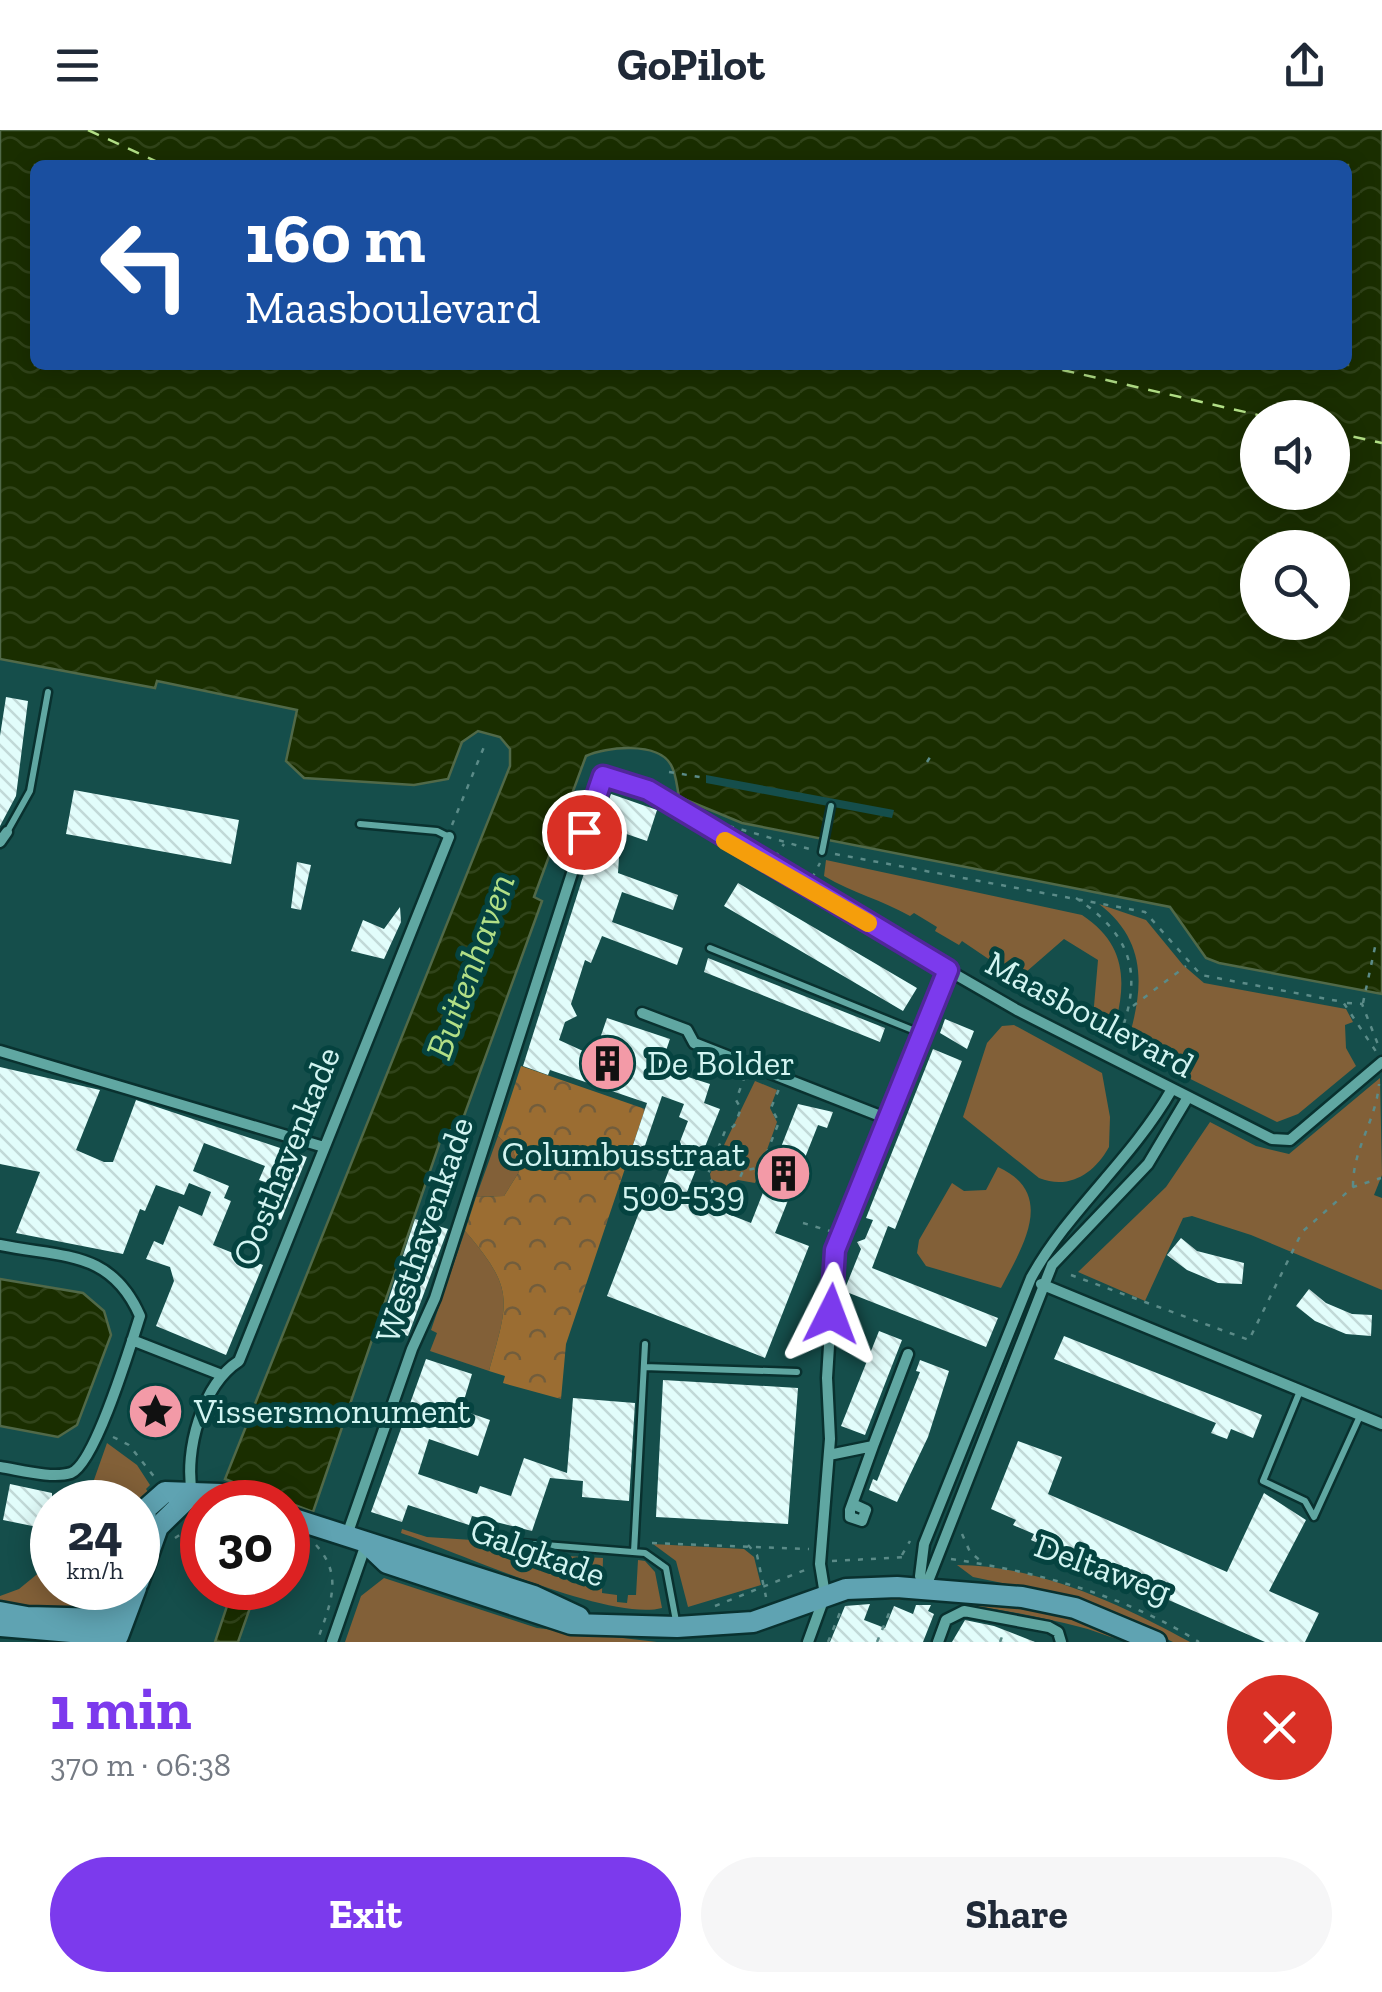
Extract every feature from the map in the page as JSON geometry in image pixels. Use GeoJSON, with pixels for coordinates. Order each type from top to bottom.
{"type":"FeatureCollection","features":[{"type":"Feature","properties":{"kind":"main road"},"geometry":{"type":"LineString","coordinates":[[160,1503],[178,1498]]}},
{"type":"Feature","properties":{"kind":"main road"},"geometry":{"type":"LineString","coordinates":[[160,1524],[178,1498]]}},
{"type":"Feature","properties":{"kind":"main road","name":"Galgkade"},"geometry":{"type":"LineString","coordinates":[[310,1525],[356,1539],[387,1563],[405,1570],[571,1624],[677,1627],[773,1617],[831,1594],[930,1575]]}},
{"type":"Feature","properties":{"kind":"main road","name":"Deltaweg"},"geometry":{"type":"LineString","coordinates":[[930,1575],[1075,1608],[1156,1642]]}},
{"type":"Feature","properties":{"kind":"main road","name":"Galgkade"},"geometry":{"type":"LineString","coordinates":[[738,1620],[767,1597],[831,1594]]}},
{"type":"Feature","properties":{"kind":"main road"},"geometry":{"type":"LineString","coordinates":[[109,1635],[113,1610]]}},
{"type":"Feature","properties":{"kind":"main road"},"geometry":{"type":"LineString","coordinates":[[109,1635],[123,1610]]}},
{"type":"Feature","properties":{"kind":"main road"},"geometry":{"type":"LineString","coordinates":[[0,1612],[109,1635]]}},
{"type":"Feature","properties":{"kind":"main road"},"geometry":{"type":"LineString","coordinates":[[0,1626],[109,1635]]}},
{"type":"Feature","properties":{"kind":"street","name":"Westhavenkade"},"geometry":{"type":"LineString","coordinates":[[332,1642],[382,1435],[436,1298],[603,776],[648,790],[664,801]]}},
{"type":"Feature","properties":{"kind":"street","name":"Maasboulevard"},"geometry":{"type":"LineString","coordinates":[[664,801],[1108,1060],[1272,1139],[1290,1140],[1380,1060]]}},
{"type":"Feature","properties":{"kind":"street","name":"Oosthavenkade"},"geometry":{"type":"LineString","coordinates":[[178,1498],[190,1450],[219,1374],[238,1361],[449,836]]}},
{"type":"Feature","properties":{"kind":"street"},"geometry":{"type":"LineString","coordinates":[[808,1642],[831,1594],[820,1550],[829,1456],[827,1378],[835,1250],[948,970]]}},
{"type":"Feature","properties":{"kind":"street"},"geometry":{"type":"LineString","coordinates":[[642,1013],[687,1030],[694,1043],[888,1119]]}},
{"type":"Feature","properties":{"kind":"street"},"geometry":{"type":"LineString","coordinates":[[0,1051],[324,1147]]}},
{"type":"Feature","properties":{"kind":"street"},"geometry":{"type":"LineString","coordinates":[[930,1575],[924,1544],[1031,1278],[1050,1244],[1126,1160],[1172,1089]]}},
{"type":"Feature","properties":{"kind":"street"},"geometry":{"type":"LineString","coordinates":[[930,1575],[1044,1286],[1065,1250],[1148,1164],[1188,1097]]}},
{"type":"Feature","properties":{"kind":"street"},"geometry":{"type":"LineString","coordinates":[[0,1244],[106,1266],[129,1290],[140,1316],[86,1459],[66,1475],[0,1469]]}},
{"type":"Feature","properties":{"kind":"street"},"geometry":{"type":"LineString","coordinates":[[1031,1278],[1382,1424]]}},
{"type":"Feature","properties":{"kind":"street"},"geometry":{"type":"LineString","coordinates":[[132,1340],[219,1374]]}},
{"type":"Feature","properties":{"kind":"street"},"geometry":{"type":"LineString","coordinates":[[855,1505],[856,1488],[908,1354]]}},
{"type":"Feature","properties":{"kind":"street"},"geometry":{"type":"LineString","coordinates":[[829,1456],[873,1446]]}},
{"type":"Feature","properties":{"kind":"street"},"geometry":{"type":"LineString","coordinates":[[938,1642],[946,1620],[955,1612],[1050,1627],[1058,1632],[1061,1642]]}},
{"type":"Feature","properties":{"kind":"lane"},"geometry":{"type":"LineString","coordinates":[[3,837],[30,791],[48,692]]}},
{"type":"Feature","properties":{"kind":"lane"},"geometry":{"type":"LineString","coordinates":[[822,852],[831,806]]}},
{"type":"Feature","properties":{"kind":"lane"},"geometry":{"type":"LineString","coordinates":[[360,824],[437,831],[449,836]]}},
{"type":"Feature","properties":{"kind":"lane"},"geometry":{"type":"LineString","coordinates":[[710,948],[920,1033]]}},
{"type":"Feature","properties":{"kind":"lane"},"geometry":{"type":"LineString","coordinates":[[634,1552],[645,1344]]}},
{"type":"Feature","properties":{"kind":"lane"},"geometry":{"type":"LineString","coordinates":[[644,1367],[796,1372]]}},
{"type":"Feature","properties":{"kind":"lane"},"geometry":{"type":"LineString","coordinates":[[1300,1391],[1263,1480],[1305,1501],[1314,1517],[1360,1416]]}},
{"type":"Feature","properties":{"kind":"lane"},"geometry":{"type":"LineString","coordinates":[[478,1532],[507,1542],[645,1552],[666,1568],[677,1627]]}},
{"type":"Feature","properties":{"kind":"path"},"geometry":{"type":"LineString","coordinates":[[454,820],[486,742]]}},
{"type":"Feature","properties":{"kind":"path"},"geometry":{"type":"LineString","coordinates":[[927,762],[934,751]]}},
{"type":"Feature","properties":{"kind":"path"},"geometry":{"type":"LineString","coordinates":[[668,772],[706,778]]}},
{"type":"Feature","properties":{"kind":"path"},"geometry":{"type":"LineString","coordinates":[[715,834],[721,823],[784,844],[1073,896],[1153,916],[1188,965],[1200,975],[1362,1004]]}},
{"type":"Feature","properties":{"kind":"path"},"geometry":{"type":"LineString","coordinates":[[776,856],[784,844]]}},
{"type":"Feature","properties":{"kind":"path"},"geometry":{"type":"LineString","coordinates":[[1073,896],[1110,925],[1124,944],[1132,969],[1130,1008],[1108,1060]]}},
{"type":"Feature","properties":{"kind":"path"},"geometry":{"type":"LineString","coordinates":[[1353,1188],[1358,1140],[1378,1094],[1380,1060],[1362,1004],[1376,947]]}},
{"type":"Feature","properties":{"kind":"path"},"geometry":{"type":"LineString","coordinates":[[1130,1008],[1188,965]]}},
{"type":"Feature","properties":{"kind":"path"},"geometry":{"type":"LineString","coordinates":[[1343,1002],[1380,1060]]}},
{"type":"Feature","properties":{"kind":"path"},"geometry":{"type":"LineString","coordinates":[[750,1065],[736,1100],[741,1110],[734,1126],[725,1131],[708,1174],[713,1184],[727,1189],[737,1184],[742,1172],[761,1167],[779,1122],[771,1108],[783,1078]]}},
{"type":"Feature","properties":{"kind":"path"},"geometry":{"type":"LineString","coordinates":[[1071,1275],[1249,1340],[1294,1243],[1353,1188],[1381,1178]]}},
{"type":"Feature","properties":{"kind":"path"},"geometry":{"type":"LineString","coordinates":[[803,1223],[830,1232],[837,1213],[848,1217]]}},
{"type":"Feature","properties":{"kind":"path"},"geometry":{"type":"LineString","coordinates":[[98,1429],[129,1446],[178,1498],[180,1505]]}},
{"type":"Feature","properties":{"kind":"path"},"geometry":{"type":"LineString","coordinates":[[956,1514],[964,1542],[984,1564]]}},
{"type":"Feature","properties":{"kind":"path"},"geometry":{"type":"LineString","coordinates":[[645,1552],[651,1543],[820,1550]]}},
{"type":"Feature","properties":{"kind":"path"},"geometry":{"type":"LineString","coordinates":[[316,1545],[330,1563],[334,1587],[317,1642]]}},
{"type":"Feature","properties":{"kind":"path"},"geometry":{"type":"LineString","coordinates":[[711,1607],[767,1597],[757,1555],[748,1545]]}},
{"type":"Feature","properties":{"kind":"path","name":"Deltaweg"},"geometry":{"type":"LineString","coordinates":[[930,1575],[984,1564],[1071,1584],[1199,1642]]}},
{"type":"Feature","properties":{"kind":"path"},"geometry":{"type":"LineString","coordinates":[[1002,1582],[1005,1568]]}},
{"type":"Feature","properties":{"kind":"path"},"geometry":{"type":"LineString","coordinates":[[828,1642],[831,1594]]}},
{"type":"Feature","properties":{"kind":"path"},"geometry":{"type":"LineString","coordinates":[[877,1642],[893,1602]]}},
{"type":"Feature","properties":{"kind":"shaded area"},"geometry":{"type":"Polygon","coordinates":[[[826,860],[1082,915],[1098,928],[1117,955],[1120,1003],[1111,1039],[1092,1029],[1098,960],[1064,939],[1018,979],[962,941],[959,945],[935,931],[937,927],[914,913],[910,916],[824,876],[826,860]]]}},
{"type":"Feature","properties":{"kind":"shaded area"},"geometry":{"type":"Polygon","coordinates":[[[1099,904],[1146,920],[1183,965],[1204,983],[1346,1009],[1353,1022],[1345,1025],[1346,1048],[1356,1066],[1298,1114],[1277,1122],[1126,1047],[1136,1007],[1138,970],[1127,935],[1099,904]]]}},
{"type":"Feature","properties":{"kind":"shaded area"},"geometry":{"type":"Polygon","coordinates":[[[1014,1025],[1102,1073],[1110,1117],[1109,1147],[1088,1172],[1070,1181],[1039,1178],[963,1117],[987,1043],[1002,1026],[1014,1025]]]}},
{"type":"Feature","properties":{"kind":"shaded area"},"geometry":{"type":"Polygon","coordinates":[[[1380,1078],[1382,1175],[1374,1195],[1382,1198],[1382,1290],[1251,1235],[1192,1216],[1183,1218],[1145,1301],[1078,1272],[1166,1187],[1210,1122],[1256,1146],[1289,1154],[1380,1078]]]}},
{"type":"Feature","properties":{"kind":"shaded area"},"geometry":{"type":"Polygon","coordinates":[[[755,1081],[777,1090],[770,1108],[777,1122],[755,1183],[738,1180],[727,1187],[711,1179],[710,1174],[755,1081]]]}},
{"type":"Feature","properties":{"kind":"shaded area"},"geometry":{"type":"Polygon","coordinates":[[[498,1136],[513,1150],[519,1172],[504,1196],[476,1197],[498,1136]]]}},
{"type":"Feature","properties":{"kind":"shaded area"},"geometry":{"type":"Polygon","coordinates":[[[998,1167],[1016,1178],[1027,1192],[1031,1207],[1025,1240],[1001,1288],[926,1266],[917,1253],[919,1240],[952,1183],[964,1191],[986,1190],[998,1167]]]}},
{"type":"Feature","properties":{"kind":"shaded area"},"geometry":{"type":"Polygon","coordinates":[[[465,1231],[493,1267],[503,1296],[501,1327],[489,1371],[430,1351],[437,1333],[431,1330],[465,1231]]]}},
{"type":"Feature","properties":{"kind":"shaded area"},"geometry":{"type":"Polygon","coordinates":[[[107,1443],[137,1465],[147,1480],[94,1480],[107,1443]]]}},
{"type":"Feature","properties":{"kind":"shaded area"},"geometry":{"type":"Polygon","coordinates":[[[402,1529],[427,1537],[472,1540],[510,1553],[603,1558],[602,1593],[617,1595],[617,1602],[627,1603],[628,1595],[636,1595],[638,1560],[645,1561],[655,1572],[662,1608],[638,1610],[572,1596],[401,1533],[402,1529]]]}},
{"type":"Feature","properties":{"kind":"shaded area"},"geometry":{"type":"Polygon","coordinates":[[[653,1544],[744,1549],[754,1557],[761,1585],[688,1607],[676,1561],[653,1544]]]}},
{"type":"Feature","properties":{"kind":"shaded area"},"geometry":{"type":"Polygon","coordinates":[[[957,1565],[1048,1579],[1107,1601],[1190,1642],[1173,1642],[1071,1597],[973,1577],[957,1565]]]}},
{"type":"Feature","properties":{"kind":"shaded area"},"geometry":{"type":"Polygon","coordinates":[[[384,1578],[537,1628],[657,1642],[345,1642],[361,1596],[384,1578]]]}},
{"type":"Feature","properties":{"kind":"shaded area"},"geometry":{"type":"Polygon","coordinates":[[[30,1580],[30,1608],[0,1607],[0,1596],[30,1580]]]}},
{"type":"Feature","properties":{"kind":"shaded area"},"geometry":{"type":"Polygon","coordinates":[[[846,1594],[958,1600],[1032,1609],[1105,1628],[1140,1642],[993,1609],[904,1600],[846,1601],[846,1594]]]}},
{"type":"Feature","properties":{"kind":"green space"},"geometry":{"type":"Polygon","coordinates":[[[521,1066],[645,1109],[566,1344],[561,1399],[503,1383],[505,1376],[489,1371],[501,1327],[503,1296],[493,1267],[465,1231],[476,1197],[504,1196],[519,1172],[513,1150],[498,1136],[521,1066]]]}},
{"type":"Feature","properties":{"kind":"water","name":"Buitenhaven"},"geometry":{"type":"Polygon","coordinates":[[[0,130],[1382,130],[1382,994],[1206,958],[1170,907],[742,823],[679,797],[671,765],[655,752],[631,748],[586,756],[534,897],[542,901],[460,1127],[443,1133],[313,1512],[310,1480],[225,1479],[510,766],[510,749],[500,737],[478,731],[462,742],[448,779],[414,785],[304,778],[286,761],[297,710],[157,681],[155,688],[0,659],[0,130]]]}},
{"type":"Feature","properties":{"kind":"water"},"geometry":{"type":"Polygon","coordinates":[[[0,1279],[83,1293],[104,1311],[111,1335],[77,1425],[58,1437],[0,1426],[0,1279]]]}},
{"type":"Feature","properties":{"kind":"water"},"geometry":{"type":"Polygon","coordinates":[[[226,1610],[249,1610],[238,1642],[215,1642],[226,1610]]]}},
{"type":"Feature","properties":{"kind":"pier"},"geometry":{"type":"Polygon","coordinates":[[[706,775],[894,810],[892,818],[706,783],[706,775]]]}},
{"type":"Feature","properties":{"kind":"building"},"geometry":{"type":"Polygon","coordinates":[[[6,697],[28,701],[16,796],[0,826],[0,736],[6,697]]]}},
{"type":"Feature","properties":{"kind":"building"},"geometry":{"type":"Polygon","coordinates":[[[74,790],[239,820],[231,864],[66,834],[74,790]]]}},
{"type":"Feature","properties":{"kind":"building"},"geometry":{"type":"Polygon","coordinates":[[[611,794],[657,810],[647,841],[600,825],[611,794]]]}},
{"type":"Feature","properties":{"kind":"building"},"geometry":{"type":"Polygon","coordinates":[[[592,848],[619,857],[618,873],[678,895],[673,910],[622,892],[612,922],[683,948],[677,965],[602,936],[591,963],[585,960],[571,1004],[577,1016],[565,1022],[559,1040],[594,1056],[607,1018],[670,1039],[660,1068],[710,1084],[704,1103],[720,1109],[685,1197],[751,1223],[798,1104],[833,1112],[827,1128],[818,1125],[775,1233],[809,1246],[765,1358],[607,1296],[645,1197],[654,1184],[662,1188],[688,1121],[679,1117],[684,1104],[662,1096],[638,1166],[627,1163],[647,1103],[550,1070],[548,1075],[523,1066],[592,848]]]}},
{"type":"Feature","properties":{"kind":"building"},"geometry":{"type":"Polygon","coordinates":[[[297,862],[311,865],[301,910],[291,908],[297,862]]]}},
{"type":"Feature","properties":{"kind":"building"},"geometry":{"type":"Polygon","coordinates":[[[738,883],[917,988],[903,1011],[724,906],[738,883]]]}},
{"type":"Feature","properties":{"kind":"building"},"geometry":{"type":"Polygon","coordinates":[[[400,907],[401,922],[384,959],[351,951],[363,920],[384,929],[400,907]]]}},
{"type":"Feature","properties":{"kind":"building"},"geometry":{"type":"Polygon","coordinates":[[[708,958],[885,1028],[880,1042],[704,972],[708,958]]]}},
{"type":"Feature","properties":{"kind":"building"},"geometry":{"type":"Polygon","coordinates":[[[945,1019],[974,1031],[967,1049],[940,1033],[945,1019]]]}},
{"type":"Feature","properties":{"kind":"building"},"geometry":{"type":"Polygon","coordinates":[[[933,1049],[962,1061],[895,1229],[888,1226],[872,1268],[998,1318],[986,1347],[844,1291],[861,1249],[857,1242],[865,1239],[873,1220],[866,1218],[933,1049]]]}},
{"type":"Feature","properties":{"kind":"building"},"geometry":{"type":"Polygon","coordinates":[[[0,1067],[100,1090],[76,1150],[104,1162],[113,1162],[136,1100],[307,1157],[281,1220],[257,1211],[268,1183],[259,1180],[265,1166],[204,1143],[193,1171],[229,1186],[224,1198],[231,1201],[213,1245],[263,1265],[226,1355],[156,1326],[174,1281],[170,1267],[146,1259],[154,1241],[163,1245],[179,1206],[202,1216],[211,1192],[189,1183],[184,1195],[156,1185],[145,1211],[140,1209],[123,1254],[16,1233],[40,1172],[0,1164],[0,1067]]]}},
{"type":"Feature","properties":{"kind":"building"},"geometry":{"type":"Polygon","coordinates":[[[415,1219],[448,1229],[408,1336],[380,1326],[415,1219]]]}},
{"type":"Feature","properties":{"kind":"building"},"geometry":{"type":"Polygon","coordinates":[[[1181,1238],[1197,1251],[1244,1263],[1242,1284],[1218,1283],[1187,1270],[1167,1255],[1181,1238]]]}},
{"type":"Feature","properties":{"kind":"building"},"geometry":{"type":"Polygon","coordinates":[[[1309,1289],[1326,1303],[1352,1314],[1372,1315],[1371,1336],[1346,1334],[1315,1321],[1296,1306],[1309,1289]]]}},
{"type":"Feature","properties":{"kind":"building"},"geometry":{"type":"Polygon","coordinates":[[[879,1331],[902,1340],[865,1435],[841,1426],[879,1331]]]}},
{"type":"Feature","properties":{"kind":"building"},"geometry":{"type":"Polygon","coordinates":[[[1064,1336],[1262,1415],[1253,1438],[1231,1429],[1227,1439],[1211,1433],[1216,1423],[1054,1359],[1064,1336]]]}},
{"type":"Feature","properties":{"kind":"building"},"geometry":{"type":"Polygon","coordinates":[[[426,1359],[472,1374],[461,1410],[490,1420],[478,1456],[429,1439],[418,1474],[477,1494],[480,1486],[511,1496],[524,1458],[567,1473],[573,1398],[635,1403],[629,1501],[582,1497],[583,1481],[550,1478],[532,1531],[472,1516],[469,1525],[408,1505],[402,1522],[371,1512],[426,1359]]]}},
{"type":"Feature","properties":{"kind":"building"},"geometry":{"type":"Polygon","coordinates":[[[920,1360],[949,1371],[928,1437],[897,1502],[869,1490],[873,1479],[877,1481],[920,1372],[916,1371],[920,1360]]]}},
{"type":"Feature","properties":{"kind":"building"},"geometry":{"type":"Polygon","coordinates":[[[663,1380],[798,1388],[788,1524],[656,1517],[663,1380]]]}},
{"type":"Feature","properties":{"kind":"building"},"geometry":{"type":"Polygon","coordinates":[[[1018,1441],[1062,1457],[1048,1494],[1227,1572],[1264,1493],[1306,1520],[1269,1591],[1319,1613],[1305,1642],[1265,1642],[1031,1540],[1034,1534],[1013,1525],[1016,1520],[991,1509],[1018,1441]]]}},
{"type":"Feature","properties":{"kind":"building"},"geometry":{"type":"Polygon","coordinates":[[[10,1484],[30,1488],[30,1526],[3,1520],[10,1484]]]}},
{"type":"Feature","properties":{"kind":"building"},"geometry":{"type":"Polygon","coordinates":[[[870,1604],[864,1620],[885,1628],[894,1606],[913,1614],[916,1605],[931,1605],[928,1611],[934,1614],[923,1642],[830,1642],[845,1606],[870,1604]]]}},
{"type":"Feature","properties":{"kind":"building"},"geometry":{"type":"Polygon","coordinates":[[[965,1620],[994,1626],[1035,1642],[952,1642],[965,1620]]]}},
{"type":"Feature","properties":{"kind":"ferry route"},"geometry":{"type":"LineString","coordinates":[[88,130],[153,160]]}},
{"type":"Feature","properties":{"kind":"ferry route"},"geometry":{"type":"LineString","coordinates":[[1063,370],[1240,411]]}},
{"type":"Feature","properties":{"kind":"ferry route"},"geometry":{"type":"LineString","coordinates":[[1350,436],[1382,443]]}},
{"type":"Feature","properties":{"kind":"slow traffic"},"geometry":{"type":"LineString","coordinates":[[725,841],[868,923]]}},
{"type":"Feature","properties":{"kind":"place","name":"De Bolder"},"geometry":{"type":"Point","coordinates":[608,1063]}},
{"type":"Feature","properties":{"kind":"place","name":"Columbusstraat 500-539"},"geometry":{"type":"Point","coordinates":[784,1174]}},
{"type":"Feature","properties":{"kind":"place","name":"Vissersmonument"},"geometry":{"type":"Point","coordinates":[155,1411]}},
{"type":"Feature","properties":{"kind":"route"},"geometry":{"type":"LineString","coordinates":[[584,832],[603,776],[648,790],[769,867],[948,970],[835,1250],[831,1314]]}}]}
